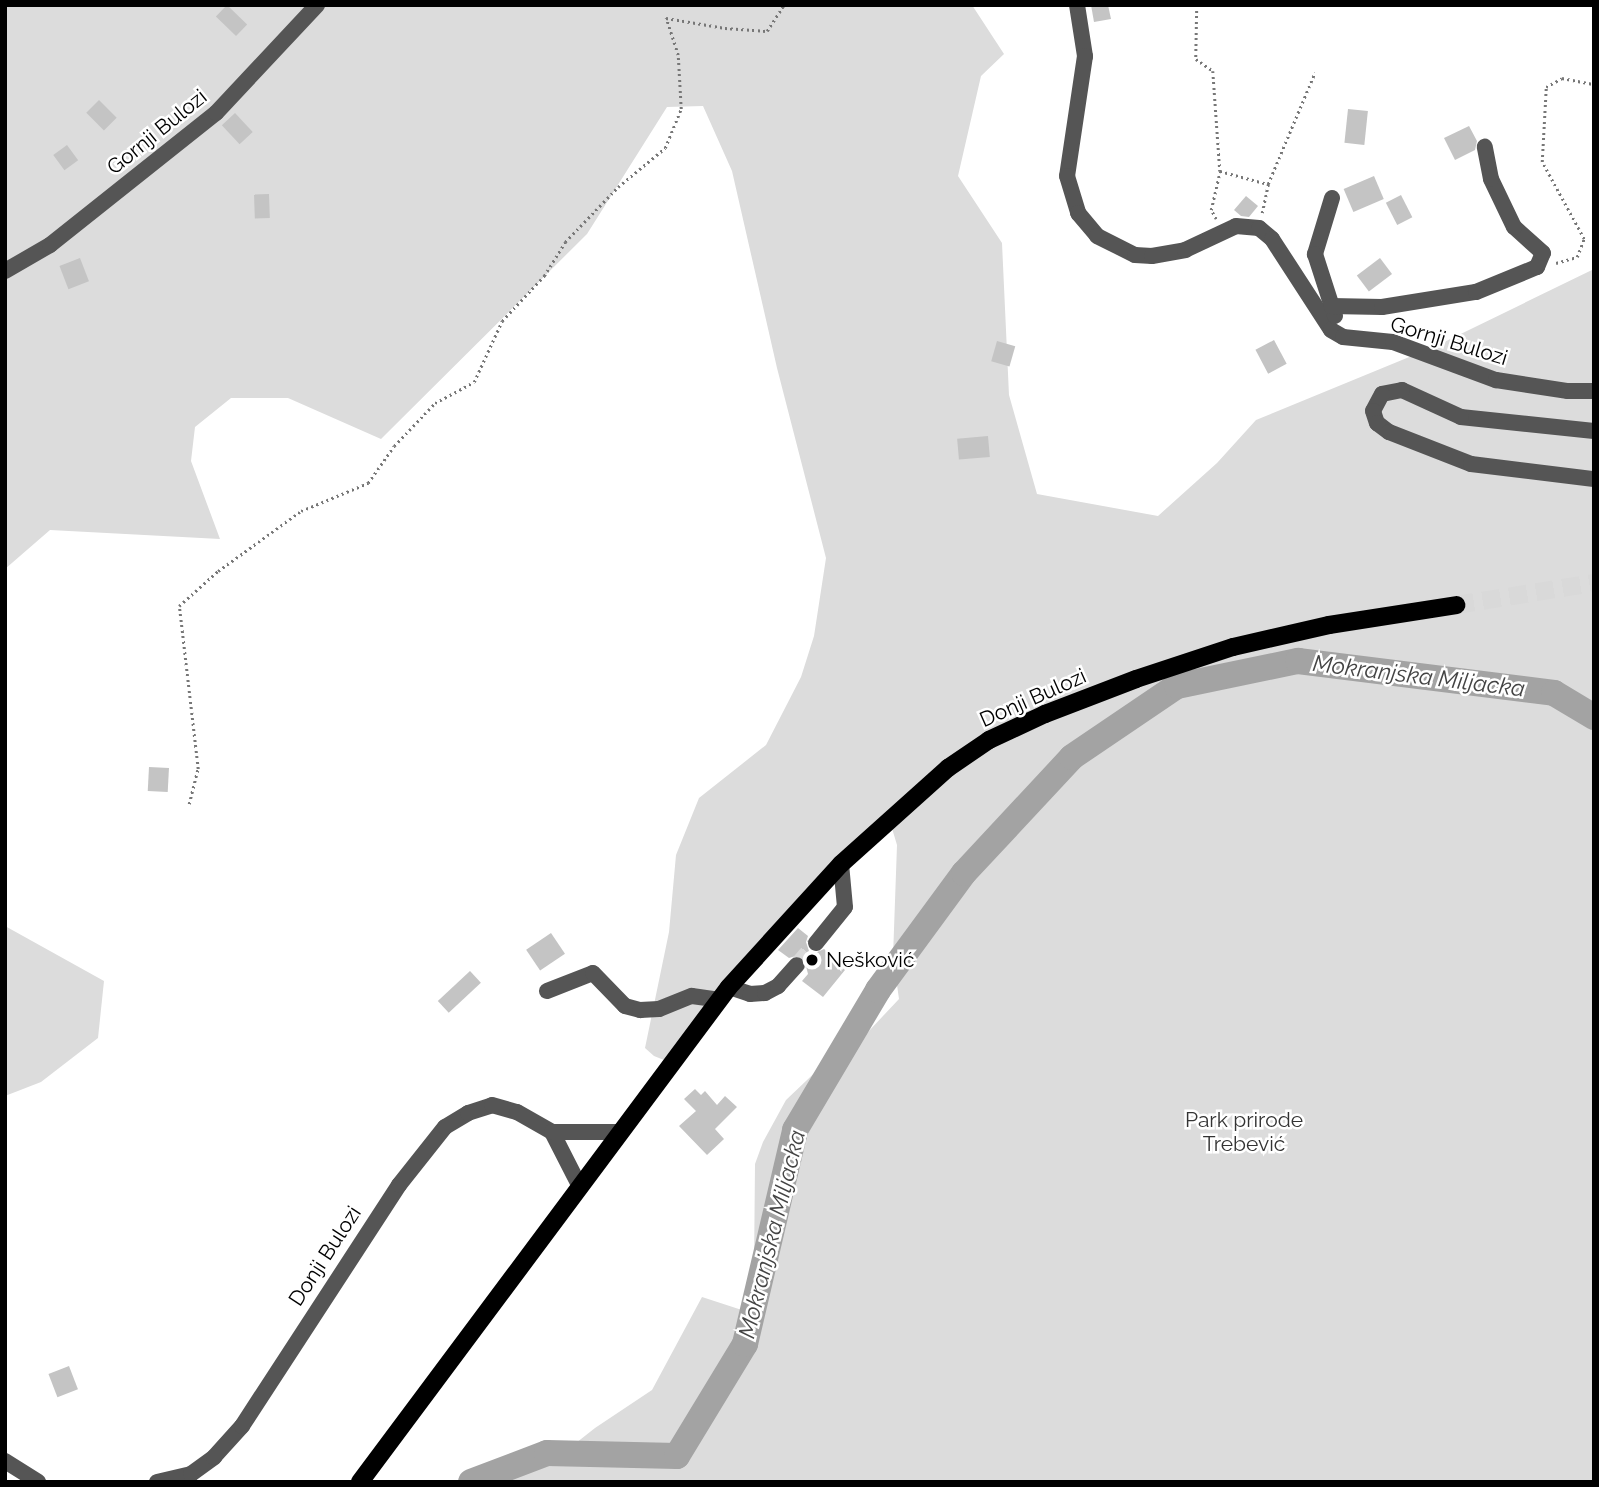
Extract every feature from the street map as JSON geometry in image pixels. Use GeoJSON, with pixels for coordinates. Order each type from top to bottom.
{"type":"FeatureCollection","features":[{"type":"Feature","properties":{"kind":"main road","name":"Donji Bulozi"},"geometry":{"type":"LineString","coordinates":[[360,1482],[725,993],[841,864],[948,768],[989,740],[1045,714],[1136,679],[1233,647],[1329,625],[1457,605]]}},
{"type":"Feature","properties":{"kind":"street","name":"Gornji Bulozi"},"geometry":{"type":"LineString","coordinates":[[5,271],[50,245],[216,113],[317,5]]}},
{"type":"Feature","properties":{"kind":"street"},"geometry":{"type":"LineString","coordinates":[[1077,5],[1084,56],[1067,176],[1077,213],[1097,236],[1135,255],[1172,254],[1236,226],[1259,228],[1272,239],[1331,330],[1343,338]]}},
{"type":"Feature","properties":{"kind":"street"},"geometry":{"type":"LineString","coordinates":[[1331,306],[1382,307],[1476,292],[1537,267],[1543,253],[1514,227],[1491,179],[1485,147]]}},
{"type":"Feature","properties":{"kind":"street"},"geometry":{"type":"LineString","coordinates":[[1332,198],[1315,254],[1343,338]]}},
{"type":"Feature","properties":{"kind":"street","name":"Gornji Bulozi"},"geometry":{"type":"LineString","coordinates":[[1343,338],[1393,342],[1496,380],[1568,391],[1594,391]]}},
{"type":"Feature","properties":{"kind":"street"},"geometry":{"type":"LineString","coordinates":[[1594,431],[1461,417],[1402,390],[1382,394],[1373,411],[1377,423],[1389,432],[1471,464],[1564,473],[1594,479]]}},
{"type":"Feature","properties":{"kind":"street"},"geometry":{"type":"LineString","coordinates":[[816,943],[845,907],[841,864]]}},
{"type":"Feature","properties":{"kind":"street"},"geometry":{"type":"LineString","coordinates":[[547,991],[593,974],[625,1006],[640,1010],[659,1009],[692,996],[765,993],[778,986],[797,965]]}},
{"type":"Feature","properties":{"kind":"street","name":"Donji Bulozi"},"geometry":{"type":"LineString","coordinates":[[157,1482],[191,1474],[214,1457],[242,1426],[399,1185],[445,1127],[468,1113],[492,1105],[517,1112],[552,1132],[621,1132]]}},
{"type":"Feature","properties":{"kind":"street"},"geometry":{"type":"LineString","coordinates":[[552,1132],[580,1187]]}},
{"type":"Feature","properties":{"kind":"street"},"geometry":{"type":"LineString","coordinates":[[5,1461],[38,1482]]}},
{"type":"Feature","properties":{"kind":"path"},"geometry":{"type":"LineString","coordinates":[[189,804],[198,768],[179,606],[218,571],[300,511],[368,483],[394,446],[435,403],[474,382],[502,321],[544,276],[565,242],[618,187],[665,148],[681,109],[678,55],[666,18],[725,28],[767,31],[784,5]]}},
{"type":"Feature","properties":{"kind":"path"},"geometry":{"type":"LineString","coordinates":[[1197,5],[1196,59],[1213,71],[1220,171],[1211,210],[1224,230]]}},
{"type":"Feature","properties":{"kind":"path"},"geometry":{"type":"LineString","coordinates":[[1259,228],[1268,184],[1315,72]]}},
{"type":"Feature","properties":{"kind":"path"},"geometry":{"type":"LineString","coordinates":[[1537,267],[1577,257],[1584,239],[1542,162],[1546,88],[1562,78],[1594,84]]}},
{"type":"Feature","properties":{"kind":"path"},"geometry":{"type":"LineString","coordinates":[[1220,171],[1268,184]]}},
{"type":"Feature","properties":{"kind":"green space","name":"Park prirode Trebević"},"geometry":{"type":"Polygon","coordinates":[[[5,5],[972,5],[1004,54],[981,76],[958,176],[1002,243],[1009,395],[1037,494],[1158,516],[1217,463],[1256,420],[1436,346],[1594,269],[1594,1482],[466,1482],[473,1481],[490,1468],[508,1460],[562,1454],[652,1390],[702,1297],[748,1312],[754,1267],[755,1164],[763,1142],[786,1100],[827,1061],[867,1033],[899,999],[893,957],[897,845],[891,825],[794,915],[679,1066],[654,1056],[645,1048],[669,932],[676,855],[699,798],[766,745],[801,677],[814,636],[826,558],[777,368],[732,171],[703,106],[667,107],[587,234],[381,439],[288,398],[231,398],[195,427],[191,461],[220,539],[50,530],[5,569],[5,5]]]}},
{"type":"Feature","properties":{"kind":"green space"},"geometry":{"type":"Polygon","coordinates":[[[5,926],[104,981],[98,1038],[41,1082],[5,1096],[5,926]]]}},
{"type":"Feature","properties":{"kind":"building"},"geometry":{"type":"Polygon","coordinates":[[[227,5],[247,24],[236,36],[216,17],[227,5]]]}},
{"type":"Feature","properties":{"kind":"building"},"geometry":{"type":"Polygon","coordinates":[[[1091,5],[1108,5],[1111,19],[1094,22],[1091,5]]]}},
{"type":"Feature","properties":{"kind":"building"},"geometry":{"type":"Polygon","coordinates":[[[99,100],[117,118],[104,130],[86,113],[99,100]]]}},
{"type":"Feature","properties":{"kind":"building"},"geometry":{"type":"Polygon","coordinates":[[[1348,109],[1368,111],[1364,145],[1344,143],[1348,109]]]}},
{"type":"Feature","properties":{"kind":"building"},"geometry":{"type":"Polygon","coordinates":[[[235,113],[253,132],[240,144],[222,125],[235,113]]]}},
{"type":"Feature","properties":{"kind":"building"},"geometry":{"type":"Polygon","coordinates":[[[1469,126],[1477,141],[1475,150],[1455,160],[1444,138],[1469,126]]]}},
{"type":"Feature","properties":{"kind":"building"},"geometry":{"type":"Polygon","coordinates":[[[67,145],[78,160],[64,170],[53,155],[67,145]]]}},
{"type":"Feature","properties":{"kind":"building"},"geometry":{"type":"Polygon","coordinates":[[[1374,176],[1384,199],[1353,212],[1344,189],[1374,176]]]}},
{"type":"Feature","properties":{"kind":"building"},"geometry":{"type":"Polygon","coordinates":[[[269,194],[270,218],[255,219],[254,195],[269,194]]]}},
{"type":"Feature","properties":{"kind":"building"},"geometry":{"type":"Polygon","coordinates":[[[1401,195],[1412,217],[1397,225],[1386,203],[1401,195]]]}},
{"type":"Feature","properties":{"kind":"building"},"geometry":{"type":"Polygon","coordinates":[[[1246,196],[1258,206],[1249,217],[1241,216],[1234,210],[1246,196]]]}},
{"type":"Feature","properties":{"kind":"building"},"geometry":{"type":"Polygon","coordinates":[[[80,258],[89,281],[68,289],[59,266],[80,258]]]}},
{"type":"Feature","properties":{"kind":"building"},"geometry":{"type":"Polygon","coordinates":[[[1380,258],[1392,274],[1369,291],[1357,275],[1380,258]]]}},
{"type":"Feature","properties":{"kind":"building"},"geometry":{"type":"Polygon","coordinates":[[[1274,340],[1287,364],[1268,374],[1255,350],[1274,340]]]}},
{"type":"Feature","properties":{"kind":"building"},"geometry":{"type":"Polygon","coordinates":[[[997,341],[1015,346],[1009,366],[991,361],[997,341]]]}},
{"type":"Feature","properties":{"kind":"building"},"geometry":{"type":"Polygon","coordinates":[[[988,436],[990,457],[959,460],[957,439],[988,436]]]}},
{"type":"Feature","properties":{"kind":"building"},"geometry":{"type":"Polygon","coordinates":[[[149,767],[169,768],[168,792],[148,791],[149,767]]]}},
{"type":"Feature","properties":{"kind":"building","name":"Nešković"},"geometry":{"type":"Polygon","coordinates":[[[798,928],[808,936],[806,942],[809,951],[815,953],[824,949],[828,952],[826,955],[845,970],[823,997],[802,981],[808,974],[804,958],[799,955],[789,958],[778,950],[798,928]]]}},
{"type":"Feature","properties":{"kind":"building"},"geometry":{"type":"Polygon","coordinates":[[[551,933],[565,954],[540,971],[526,950],[551,933]]]}},
{"type":"Feature","properties":{"kind":"building"},"geometry":{"type":"Polygon","coordinates":[[[470,971],[481,983],[449,1013],[438,1001],[470,971]]]}},
{"type":"Feature","properties":{"kind":"building"},"geometry":{"type":"Polygon","coordinates":[[[695,1089],[701,1095],[705,1091],[717,1105],[725,1096],[737,1107],[715,1129],[724,1139],[707,1155],[679,1126],[696,1111],[684,1099],[695,1089]]]}},
{"type":"Feature","properties":{"kind":"building"},"geometry":{"type":"Polygon","coordinates":[[[69,1366],[78,1389],[57,1397],[48,1374],[69,1366]]]}},
{"type":"Feature","properties":{"kind":"waterway","name":"Mokranjska Miljacka"},"geometry":{"type":"LineString","coordinates":[[471,1482],[547,1453],[677,1456],[745,1344],[795,1130],[878,990],[964,873],[1072,757],[1177,686],[1298,661],[1554,693],[1594,717]]}},
{"type":"Feature","properties":{"kind":"tunnel"},"geometry":{"type":"LineString","coordinates":[[1456,605],[1594,583]]}},
{"type":"Feature","properties":{"kind":"tunnel"},"geometry":{"type":"LineString","coordinates":[[797,965],[816,943]]}},
{"type":"Feature","properties":{"kind":"place","name":"Nešković"},"geometry":{"type":"Point","coordinates":[812,960]}}]}
